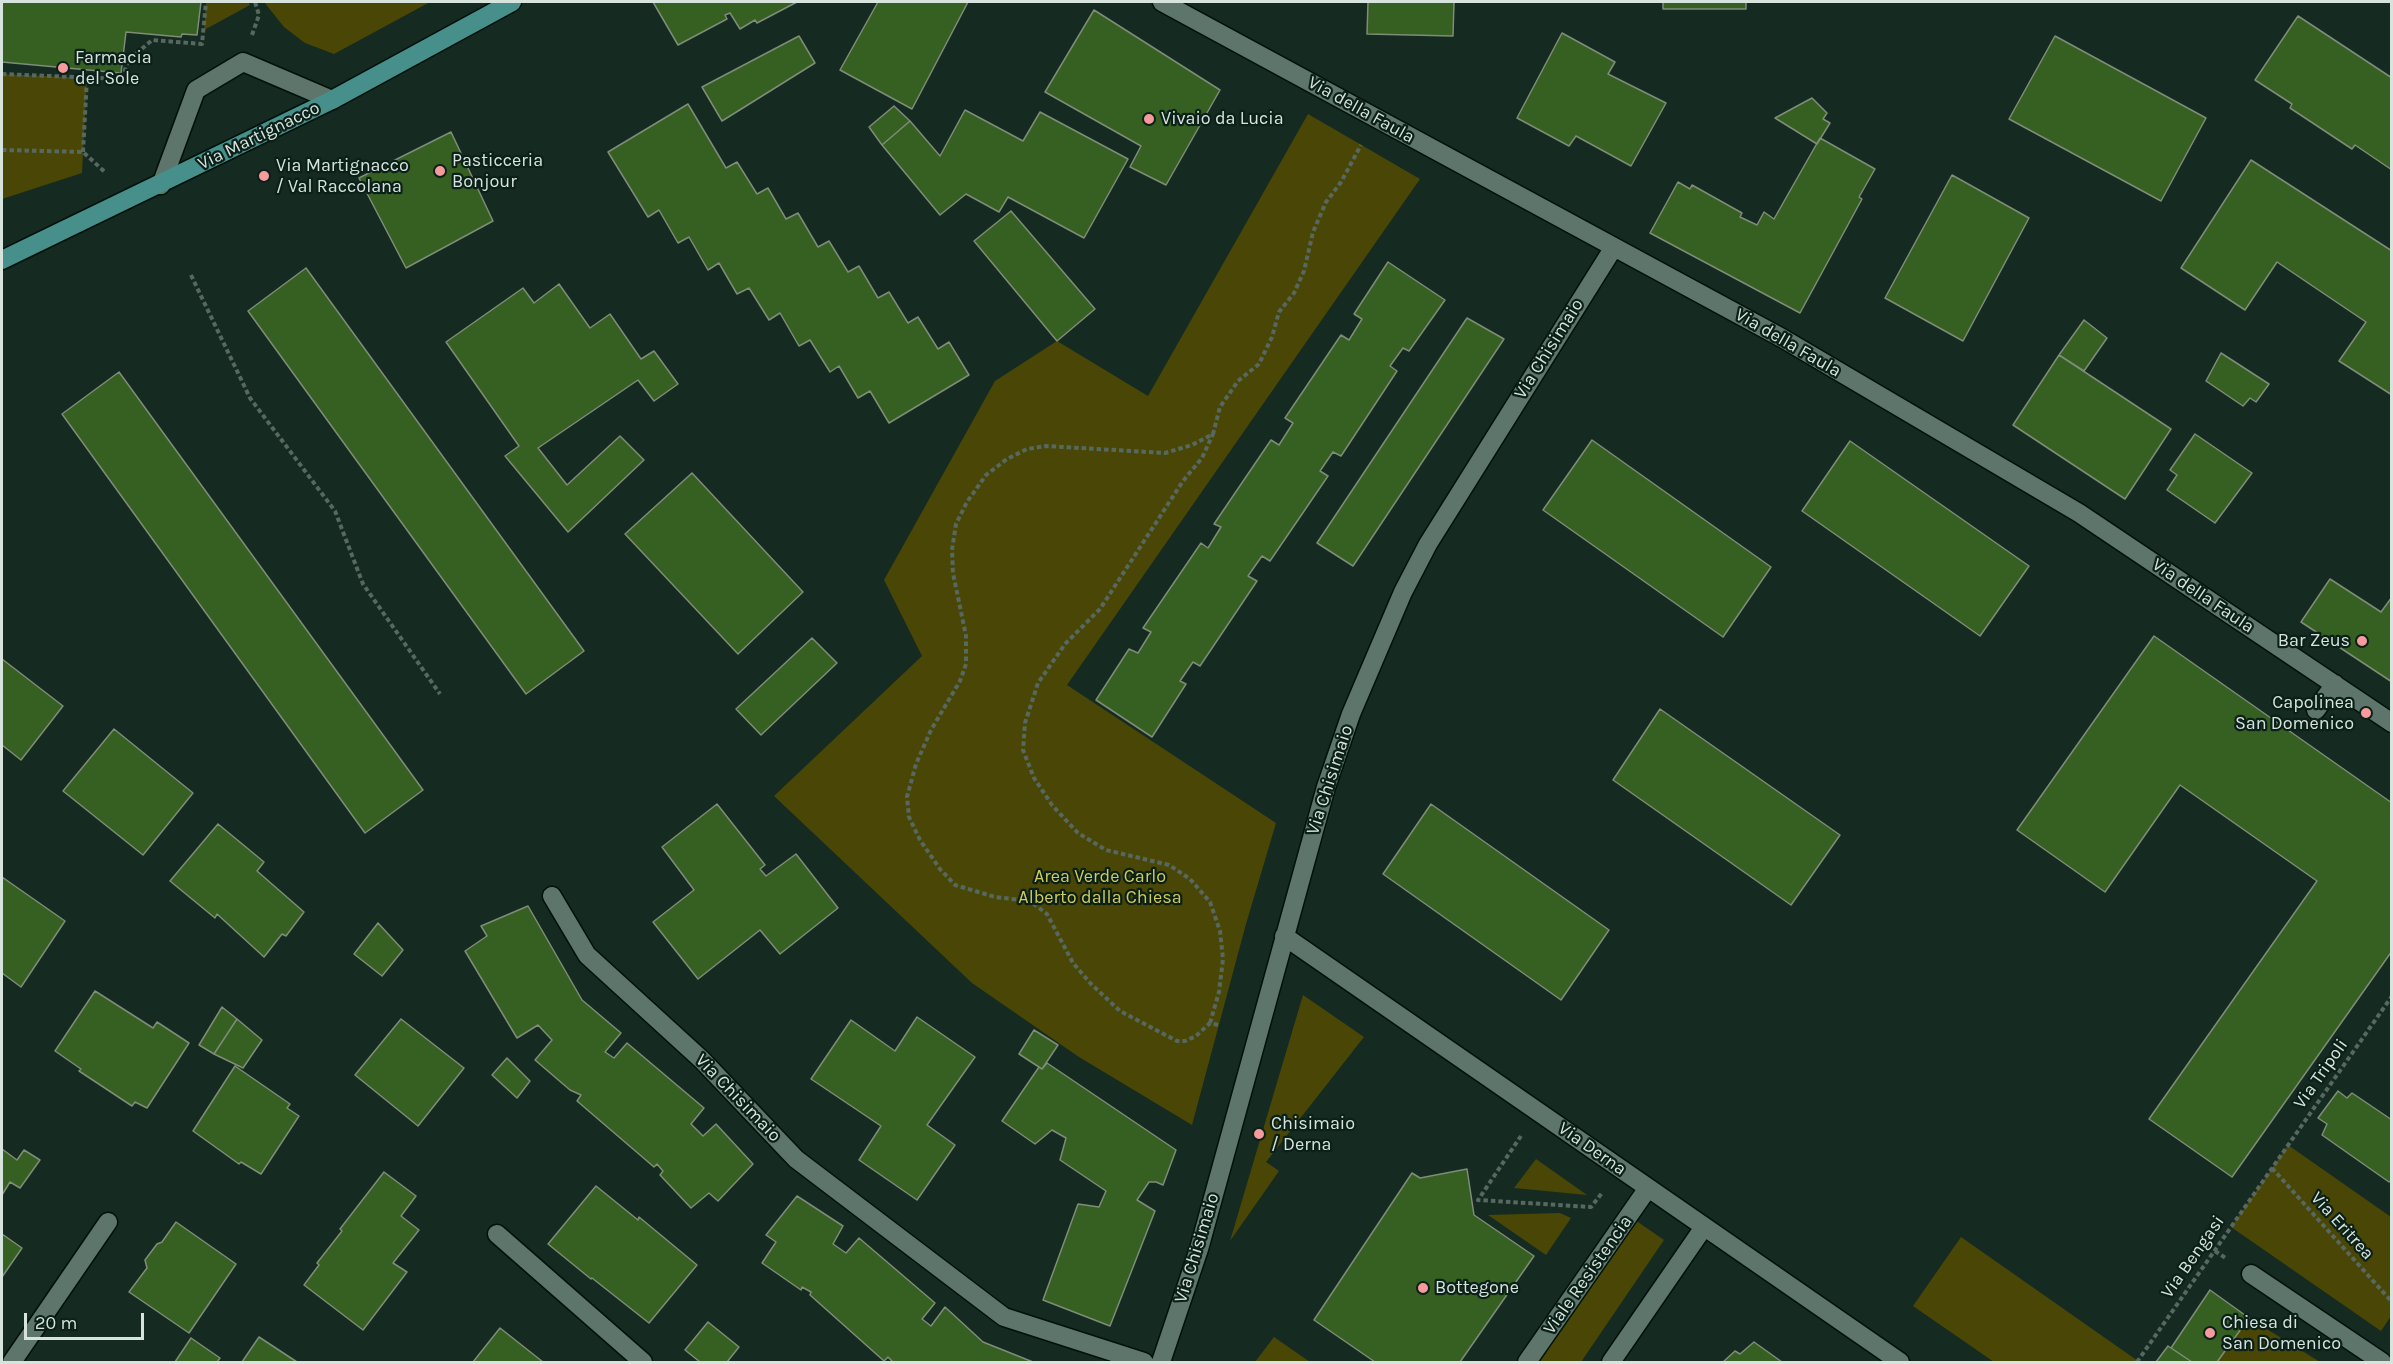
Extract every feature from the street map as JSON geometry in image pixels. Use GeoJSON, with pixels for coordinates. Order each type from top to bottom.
{"type":"FeatureCollection","features":[{"type":"Feature","properties":{"kind":"main road","name":"Via Martignacco"},"geometry":{"type":"LineString","coordinates":[[2,260],[332,100],[512,2]]}},
{"type":"Feature","properties":{"kind":"street","name":"Via della Faula"},"geometry":{"type":"LineString","coordinates":[[1162,2],[1782,338],[2079,513],[2391,723]]}},
{"type":"Feature","properties":{"kind":"street"},"geometry":{"type":"LineString","coordinates":[[160,184],[196,90],[243,62],[332,100]]}},
{"type":"Feature","properties":{"kind":"street","name":"Via Chisimaio"},"geometry":{"type":"LineString","coordinates":[[1161,1362],[1198,1249],[1326,787],[1351,714],[1404,591],[1461,489],[1614,247]]}},
{"type":"Feature","properties":{"kind":"street"},"geometry":{"type":"LineString","coordinates":[[2316,710],[2335,684]]}},
{"type":"Feature","properties":{"kind":"street","name":"Via Chisimaio"},"geometry":{"type":"LineString","coordinates":[[552,896],[587,956],[702,1060],[796,1159],[1004,1317],[1144,1362]]}},
{"type":"Feature","properties":{"kind":"street","name":"Via Derna"},"geometry":{"type":"LineString","coordinates":[[1284,936],[1900,1362]]}},
{"type":"Feature","properties":{"kind":"street","name":"Viale Resistencia"},"geometry":{"type":"LineString","coordinates":[[1527,1362],[1648,1188]]}},
{"type":"Feature","properties":{"kind":"street"},"geometry":{"type":"LineString","coordinates":[[12,1362],[108,1222]]}},
{"type":"Feature","properties":{"kind":"street"},"geometry":{"type":"LineString","coordinates":[[1611,1362],[1704,1227]]}},
{"type":"Feature","properties":{"kind":"street"},"geometry":{"type":"LineString","coordinates":[[497,1234],[643,1362]]}},
{"type":"Feature","properties":{"kind":"street"},"geometry":{"type":"LineString","coordinates":[[2251,1274],[2384,1362],[2391,1354]]}},
{"type":"Feature","properties":{"kind":"path"},"geometry":{"type":"LineString","coordinates":[[2,74],[122,79],[128,61],[152,40],[202,44],[207,2]]}},
{"type":"Feature","properties":{"kind":"path"},"geometry":{"type":"LineString","coordinates":[[255,2],[259,15]]}},
{"type":"Feature","properties":{"kind":"path"},"geometry":{"type":"LineString","coordinates":[[83,152],[87,78]]}},
{"type":"Feature","properties":{"kind":"path"},"geometry":{"type":"LineString","coordinates":[[1213,434],[1192,445],[1165,453],[1046,446],[1027,449],[1007,459],[986,475],[967,502],[956,525],[952,550],[953,573],[966,636],[966,664],[960,681],[931,730],[916,764],[907,797],[909,817],[920,840],[940,870],[955,885],[995,897],[1030,901],[1047,914],[1072,963],[1091,984],[1120,1011],[1177,1041],[1185,1041],[1196,1036],[1210,1023],[1219,992],[1223,959],[1220,931],[1210,902],[1190,879],[1168,866],[1107,850],[1078,833],[1052,805],[1034,778],[1023,750],[1025,723],[1038,683],[1065,644],[1100,609],[1183,481],[1202,458],[1213,434],[1220,407],[1238,381],[1259,364],[1272,338],[1279,312],[1294,293],[1304,271],[1313,232],[1326,202],[1341,182],[1375,117]]}},
{"type":"Feature","properties":{"kind":"path"},"geometry":{"type":"LineString","coordinates":[[2,150],[83,152],[106,173]]}},
{"type":"Feature","properties":{"kind":"path"},"geometry":{"type":"LineString","coordinates":[[191,275],[250,398],[335,511],[363,584],[440,694]]}},
{"type":"Feature","properties":{"kind":"path","name":"Via Tripoli"},"geometry":{"type":"LineString","coordinates":[[2272,1168],[2391,996]]}},
{"type":"Feature","properties":{"kind":"path"},"geometry":{"type":"LineString","coordinates":[[1210,1023],[1218,1025]]}},
{"type":"Feature","properties":{"kind":"path"},"geometry":{"type":"LineString","coordinates":[[1521,1136],[1478,1200],[1591,1207],[1603,1193]]}},
{"type":"Feature","properties":{"kind":"path","name":"Via Eritrea"},"geometry":{"type":"LineString","coordinates":[[2272,1168],[2391,1302]]}},
{"type":"Feature","properties":{"kind":"path","name":"Via Bengasi"},"geometry":{"type":"LineString","coordinates":[[2137,1362],[2272,1168]]}},
{"type":"Feature","properties":{"kind":"green space"},"geometry":{"type":"Polygon","coordinates":[[[206,2],[248,2],[250,5],[204,30],[206,2]]]}},
{"type":"Feature","properties":{"kind":"green space"},"geometry":{"type":"Polygon","coordinates":[[[264,2],[430,2],[334,54],[305,43],[284,27],[264,2]]]}},
{"type":"Feature","properties":{"kind":"green space"},"geometry":{"type":"Polygon","coordinates":[[[2,74],[87,78],[82,173],[2,199],[2,74]]]}},
{"type":"Feature","properties":{"kind":"green space","name":"Area Verde Carlo Alberto dalla Chiesa"},"geometry":{"type":"Polygon","coordinates":[[[1308,114],[1420,179],[1067,685],[1276,823],[1246,924],[1192,1125],[1079,1057],[972,983],[774,796],[922,656],[884,580],[995,381],[1057,341],[1148,396],[1308,114]]]}},
{"type":"Feature","properties":{"kind":"green space"},"geometry":{"type":"Polygon","coordinates":[[[1303,995],[1364,1037],[1266,1162],[1279,1171],[1230,1241],[1303,995]]]}},
{"type":"Feature","properties":{"kind":"green space"},"geometry":{"type":"Polygon","coordinates":[[[2288,1145],[2391,1217],[2391,1316],[2381,1331],[2231,1227],[2288,1145]]]}},
{"type":"Feature","properties":{"kind":"green space"},"geometry":{"type":"Polygon","coordinates":[[[1536,1159],[1587,1195],[1514,1188],[1536,1159]]]}},
{"type":"Feature","properties":{"kind":"green space"},"geometry":{"type":"Polygon","coordinates":[[[1560,1213],[1571,1218],[1546,1255],[1488,1215],[1560,1213]]]}},
{"type":"Feature","properties":{"kind":"green space"},"geometry":{"type":"Polygon","coordinates":[[[1635,1220],[1664,1240],[1581,1362],[1538,1362],[1635,1220]]]}},
{"type":"Feature","properties":{"kind":"green space"},"geometry":{"type":"Polygon","coordinates":[[[1961,1237],[2138,1361],[1994,1362],[1913,1306],[1961,1237]]]}},
{"type":"Feature","properties":{"kind":"green space"},"geometry":{"type":"Polygon","coordinates":[[[2249,1318],[2320,1362],[2217,1362],[2249,1318]]]}},
{"type":"Feature","properties":{"kind":"green space"},"geometry":{"type":"Polygon","coordinates":[[[1274,1337],[1310,1362],[1255,1362],[1274,1337]]]}},
{"type":"Feature","properties":{"kind":"building"},"geometry":{"type":"Polygon","coordinates":[[[2,2],[201,2],[197,35],[182,34],[181,37],[126,32],[121,73],[2,62],[2,2]]]}},
{"type":"Feature","properties":{"kind":"building"},"geometry":{"type":"Polygon","coordinates":[[[653,2],[797,2],[757,23],[755,20],[740,29],[730,13],[725,15],[727,19],[678,45],[653,2]]]}},
{"type":"Feature","properties":{"kind":"building"},"geometry":{"type":"Polygon","coordinates":[[[878,2],[968,2],[912,109],[840,70],[878,2]]]}},
{"type":"Feature","properties":{"kind":"building"},"geometry":{"type":"Polygon","coordinates":[[[1368,2],[1454,2],[1453,36],[1367,34],[1368,2]]]}},
{"type":"Feature","properties":{"kind":"building"},"geometry":{"type":"Polygon","coordinates":[[[1663,2],[1746,2],[1746,9],[1663,9],[1663,2]]]}},
{"type":"Feature","properties":{"kind":"building","name":"Vivaio da Lucia"},"geometry":{"type":"Polygon","coordinates":[[[1094,10],[1220,90],[1166,185],[1130,167],[1141,146],[1045,92],[1094,10]]]}},
{"type":"Feature","properties":{"kind":"building"},"geometry":{"type":"Polygon","coordinates":[[[2298,16],[2392,78],[2392,170],[2355,145],[2352,149],[2290,108],[2292,104],[2255,80],[2298,16]]]}},
{"type":"Feature","properties":{"kind":"building"},"geometry":{"type":"Polygon","coordinates":[[[1562,33],[1615,62],[1608,74],[1666,103],[1631,166],[1576,136],[1569,146],[1517,118],[1562,33]]]}},
{"type":"Feature","properties":{"kind":"building"},"geometry":{"type":"Polygon","coordinates":[[[799,36],[815,63],[722,121],[702,87],[799,36]]]}},
{"type":"Feature","properties":{"kind":"building"},"geometry":{"type":"Polygon","coordinates":[[[2055,36],[2206,118],[2161,201],[2009,119],[2055,36]]]}},
{"type":"Feature","properties":{"kind":"building"},"geometry":{"type":"Polygon","coordinates":[[[1812,98],[1827,113],[1823,119],[1830,123],[1817,144],[1775,118],[1812,98]]]}},
{"type":"Feature","properties":{"kind":"building"},"geometry":{"type":"Polygon","coordinates":[[[688,104],[726,168],[737,162],[757,194],[768,188],[786,219],[798,213],[818,247],[829,241],[848,272],[859,266],[878,298],[889,292],[908,323],[918,317],[938,349],[949,342],[969,375],[889,423],[870,391],[858,398],[839,366],[830,372],[810,340],[799,346],[780,313],[769,320],[749,288],[737,294],[719,263],[708,270],[689,237],[678,243],[659,210],[648,217],[608,152],[688,104]]]}},
{"type":"Feature","properties":{"kind":"building"},"geometry":{"type":"Polygon","coordinates":[[[894,106],[910,121],[882,145],[869,127],[894,106]]]}},
{"type":"Feature","properties":{"kind":"building"},"geometry":{"type":"Polygon","coordinates":[[[965,110],[1023,141],[1040,112],[1128,159],[1084,238],[1008,197],[999,212],[966,194],[940,215],[882,145],[910,121],[940,156],[965,110]]]}},
{"type":"Feature","properties":{"kind":"building"},"geometry":{"type":"Polygon","coordinates":[[[451,132],[493,221],[406,268],[359,178],[451,132]]]}},
{"type":"Feature","properties":{"kind":"building"},"geometry":{"type":"Polygon","coordinates":[[[1820,138],[1875,169],[1859,197],[1862,199],[1800,313],[1650,233],[1678,182],[1690,189],[1692,185],[1742,213],[1740,217],[1757,225],[1764,212],[1774,219],[1820,138]]]}},
{"type":"Feature","properties":{"kind":"building"},"geometry":{"type":"Polygon","coordinates":[[[2251,160],[2392,251],[2392,395],[2339,361],[2366,322],[2277,262],[2245,310],[2181,268],[2251,160]]]}},
{"type":"Feature","properties":{"kind":"building"},"geometry":{"type":"Polygon","coordinates":[[[1952,175],[2029,218],[1963,341],[1885,298],[1952,175]]]}},
{"type":"Feature","properties":{"kind":"building"},"geometry":{"type":"Polygon","coordinates":[[[1011,211],[1095,309],[1057,341],[974,241],[1011,211]]]}},
{"type":"Feature","properties":{"kind":"building"},"geometry":{"type":"Polygon","coordinates":[[[1388,262],[1445,300],[1409,351],[1403,348],[1390,366],[1397,371],[1341,456],[1333,452],[1320,471],[1328,476],[1270,561],[1262,556],[1248,576],[1257,581],[1200,666],[1193,662],[1180,681],[1186,684],[1152,737],[1096,700],[1129,649],[1138,653],[1151,632],[1143,628],[1201,543],[1208,548],[1221,527],[1214,524],[1271,440],[1279,445],[1293,423],[1285,418],[1341,335],[1349,340],[1362,319],[1354,314],[1388,262]]]}},
{"type":"Feature","properties":{"kind":"building"},"geometry":{"type":"Polygon","coordinates":[[[306,268],[584,651],[526,694],[248,311],[306,268]]]}},
{"type":"Feature","properties":{"kind":"building"},"geometry":{"type":"Polygon","coordinates":[[[559,284],[590,328],[610,314],[641,359],[654,351],[678,384],[654,401],[638,380],[538,448],[567,485],[620,436],[644,460],[568,532],[505,456],[519,446],[446,342],[523,288],[534,303],[559,284]]]}},
{"type":"Feature","properties":{"kind":"building"},"geometry":{"type":"Polygon","coordinates":[[[1467,318],[1504,339],[1353,566],[1317,543],[1467,318]]]}},
{"type":"Feature","properties":{"kind":"building"},"geometry":{"type":"Polygon","coordinates":[[[2084,320],[2107,338],[2084,371],[2059,355],[2084,320]]]}},
{"type":"Feature","properties":{"kind":"building"},"geometry":{"type":"Polygon","coordinates":[[[2221,353],[2269,384],[2256,402],[2250,398],[2243,406],[2206,381],[2221,353]]]}},
{"type":"Feature","properties":{"kind":"building"},"geometry":{"type":"Polygon","coordinates":[[[2059,355],[2171,429],[2125,499],[2013,425],[2059,355]]]}},
{"type":"Feature","properties":{"kind":"building"},"geometry":{"type":"Polygon","coordinates":[[[119,372],[423,790],[365,833],[62,414],[119,372]]]}},
{"type":"Feature","properties":{"kind":"building"},"geometry":{"type":"Polygon","coordinates":[[[2195,434],[2252,473],[2215,523],[2167,490],[2177,475],[2170,470],[2195,434]]]}},
{"type":"Feature","properties":{"kind":"building"},"geometry":{"type":"Polygon","coordinates":[[[1592,440],[1771,567],[1723,637],[1543,510],[1592,440]]]}},
{"type":"Feature","properties":{"kind":"building"},"geometry":{"type":"Polygon","coordinates":[[[1850,441],[2029,566],[1980,636],[1802,511],[1850,441]]]}},
{"type":"Feature","properties":{"kind":"building"},"geometry":{"type":"Polygon","coordinates":[[[692,473],[803,592],[738,654],[625,534],[692,473]]]}},
{"type":"Feature","properties":{"kind":"building"},"geometry":{"type":"Polygon","coordinates":[[[2330,579],[2381,612],[2392,597],[2392,682],[2301,622],[2330,579]]]}},
{"type":"Feature","properties":{"kind":"building"},"geometry":{"type":"Polygon","coordinates":[[[2154,636],[2392,803],[2392,951],[2232,1177],[2149,1119],[2317,881],[2180,785],[2105,892],[2017,830],[2154,636]]]}},
{"type":"Feature","properties":{"kind":"building"},"geometry":{"type":"Polygon","coordinates":[[[812,638],[837,663],[761,735],[736,709],[812,638]]]}},
{"type":"Feature","properties":{"kind":"building"},"geometry":{"type":"Polygon","coordinates":[[[2,659],[63,706],[21,760],[2,745],[2,659]]]}},
{"type":"Feature","properties":{"kind":"building"},"geometry":{"type":"Polygon","coordinates":[[[1660,709],[1840,835],[1791,905],[1613,780],[1660,709]]]}},
{"type":"Feature","properties":{"kind":"building"},"geometry":{"type":"Polygon","coordinates":[[[114,729],[193,793],[143,855],[63,791],[114,729]]]}},
{"type":"Feature","properties":{"kind":"building"},"geometry":{"type":"Polygon","coordinates":[[[717,804],[765,865],[760,869],[766,876],[796,854],[838,908],[780,954],[760,930],[698,979],[653,922],[694,890],[662,847],[717,804]]]}},
{"type":"Feature","properties":{"kind":"building"},"geometry":{"type":"Polygon","coordinates":[[[1431,804],[1609,930],[1561,1000],[1383,874],[1431,804]]]}},
{"type":"Feature","properties":{"kind":"building"},"geometry":{"type":"Polygon","coordinates":[[[218,824],[264,862],[257,871],[304,912],[286,936],[282,934],[264,957],[217,914],[215,918],[170,881],[218,824]]]}},
{"type":"Feature","properties":{"kind":"building"},"geometry":{"type":"Polygon","coordinates":[[[2,877],[65,921],[21,987],[2,973],[2,877]]]}},
{"type":"Feature","properties":{"kind":"building"},"geometry":{"type":"Polygon","coordinates":[[[528,906],[582,1000],[621,1033],[605,1052],[614,1058],[627,1043],[704,1108],[691,1124],[703,1136],[716,1124],[753,1164],[718,1201],[709,1193],[691,1208],[660,1175],[663,1171],[657,1164],[654,1167],[577,1101],[581,1095],[570,1090],[535,1060],[552,1040],[538,1025],[517,1038],[465,951],[487,936],[481,926],[528,906]]]}},
{"type":"Feature","properties":{"kind":"building"},"geometry":{"type":"Polygon","coordinates":[[[378,923],[403,950],[382,976],[354,954],[378,923]]]}},
{"type":"Feature","properties":{"kind":"building"},"geometry":{"type":"Polygon","coordinates":[[[95,991],[153,1028],[157,1022],[189,1043],[147,1108],[135,1102],[132,1106],[79,1071],[81,1069],[55,1051],[95,991]]]}},
{"type":"Feature","properties":{"kind":"building"},"geometry":{"type":"Polygon","coordinates":[[[222,1007],[237,1019],[214,1054],[199,1045],[222,1007]]]}},
{"type":"Feature","properties":{"kind":"building"},"geometry":{"type":"Polygon","coordinates":[[[917,1017],[975,1057],[927,1125],[955,1145],[917,1200],[859,1160],[881,1126],[811,1079],[851,1020],[895,1051],[917,1017]]]}},
{"type":"Feature","properties":{"kind":"building"},"geometry":{"type":"Polygon","coordinates":[[[237,1019],[262,1040],[243,1068],[214,1054],[237,1019]]]}},
{"type":"Feature","properties":{"kind":"building"},"geometry":{"type":"Polygon","coordinates":[[[401,1019],[464,1068],[418,1126],[355,1075],[401,1019]]]}},
{"type":"Feature","properties":{"kind":"building"},"geometry":{"type":"Polygon","coordinates":[[[1034,1030],[1058,1045],[1042,1069],[1019,1054],[1034,1030]]]}},
{"type":"Feature","properties":{"kind":"building"},"geometry":{"type":"Polygon","coordinates":[[[507,1058],[530,1081],[517,1098],[492,1075],[507,1058]]]}},
{"type":"Feature","properties":{"kind":"building"},"geometry":{"type":"Polygon","coordinates":[[[1047,1063],[1176,1150],[1163,1185],[1149,1182],[1137,1200],[1155,1211],[1110,1326],[1043,1300],[1078,1204],[1099,1207],[1106,1191],[1060,1160],[1066,1138],[1052,1130],[1035,1144],[1002,1121],[1039,1067],[1042,1069],[1047,1063]]]}},
{"type":"Feature","properties":{"kind":"building"},"geometry":{"type":"Polygon","coordinates":[[[235,1066],[290,1104],[287,1108],[299,1116],[261,1174],[241,1162],[239,1164],[193,1131],[235,1066]]]}},
{"type":"Feature","properties":{"kind":"building"},"geometry":{"type":"Polygon","coordinates":[[[2338,1091],[2347,1098],[2352,1093],[2392,1120],[2392,1180],[2389,1182],[2322,1135],[2327,1124],[2318,1118],[2338,1091]]]}},
{"type":"Feature","properties":{"kind":"building"},"geometry":{"type":"Polygon","coordinates":[[[2,1149],[17,1160],[24,1150],[40,1160],[20,1188],[10,1182],[2,1195],[2,1149]]]}},
{"type":"Feature","properties":{"kind":"building","name":"Bottegone"},"geometry":{"type":"Polygon","coordinates":[[[1467,1169],[1474,1215],[1534,1256],[1460,1362],[1375,1362],[1314,1320],[1412,1173],[1420,1178],[1467,1169]]]}},
{"type":"Feature","properties":{"kind":"building"},"geometry":{"type":"Polygon","coordinates":[[[384,1172],[416,1196],[401,1216],[419,1230],[393,1263],[407,1272],[363,1330],[304,1285],[319,1265],[317,1263],[342,1231],[340,1229],[384,1172]]]}},
{"type":"Feature","properties":{"kind":"building"},"geometry":{"type":"Polygon","coordinates":[[[596,1186],[638,1220],[639,1217],[697,1265],[649,1323],[548,1244],[596,1186]]]}},
{"type":"Feature","properties":{"kind":"building"},"geometry":{"type":"Polygon","coordinates":[[[797,1196],[843,1226],[833,1244],[846,1253],[859,1238],[935,1303],[922,1319],[931,1326],[945,1307],[983,1342],[1033,1362],[893,1362],[888,1357],[884,1361],[810,1295],[811,1292],[802,1287],[801,1290],[762,1263],[776,1242],[766,1235],[797,1196]]]}},
{"type":"Feature","properties":{"kind":"building"},"geometry":{"type":"Polygon","coordinates":[[[176,1222],[236,1264],[189,1333],[129,1292],[147,1268],[145,1260],[176,1222]]]}},
{"type":"Feature","properties":{"kind":"building"},"geometry":{"type":"Polygon","coordinates":[[[2,1234],[22,1248],[2,1277],[2,1234]]]}},
{"type":"Feature","properties":{"kind":"building","name":"Chiesa di San Domenico"},"geometry":{"type":"Polygon","coordinates":[[[2210,1290],[2249,1318],[2217,1362],[2192,1362],[2171,1348],[2210,1290]]]}},
{"type":"Feature","properties":{"kind":"building"},"geometry":{"type":"Polygon","coordinates":[[[708,1322],[739,1347],[727,1362],[700,1362],[685,1350],[708,1322]]]}},
{"type":"Feature","properties":{"kind":"building"},"geometry":{"type":"Polygon","coordinates":[[[500,1328],[543,1362],[473,1362],[500,1328]]]}},
{"type":"Feature","properties":{"kind":"building"},"geometry":{"type":"Polygon","coordinates":[[[259,1337],[297,1362],[242,1362],[259,1337]]]}},
{"type":"Feature","properties":{"kind":"building"},"geometry":{"type":"Polygon","coordinates":[[[191,1338],[220,1358],[217,1362],[175,1362],[191,1338]]]}},
{"type":"Feature","properties":{"kind":"building"},"geometry":{"type":"Polygon","coordinates":[[[1754,1342],[1782,1362],[1723,1362],[1735,1351],[1740,1354],[1754,1342]]]}},
{"type":"Feature","properties":{"kind":"building"},"geometry":{"type":"Polygon","coordinates":[[[2168,1346],[2192,1362],[2156,1362],[2168,1346]]]}},
{"type":"Feature","properties":{"kind":"place","name":"Farmacia del Sole"},"geometry":{"type":"Point","coordinates":[63,68]}},
{"type":"Feature","properties":{"kind":"place","name":"Vivaio da Lucia"},"geometry":{"type":"Point","coordinates":[1149,119]}},
{"type":"Feature","properties":{"kind":"place","name":"Pasticceria Bonjour"},"geometry":{"type":"Point","coordinates":[440,171]}},
{"type":"Feature","properties":{"kind":"place","name":"Via Martignacco / Val Raccolana"},"geometry":{"type":"Point","coordinates":[264,176]}},
{"type":"Feature","properties":{"kind":"place","name":"Bar Zeus"},"geometry":{"type":"Point","coordinates":[2362,641]}},
{"type":"Feature","properties":{"kind":"place","name":"Capolinea San Domenico"},"geometry":{"type":"Point","coordinates":[2366,713]}},
{"type":"Feature","properties":{"kind":"place","name":"Chisimaio / Derna"},"geometry":{"type":"Point","coordinates":[1259,1134]}},
{"type":"Feature","properties":{"kind":"place","name":"Bottegone"},"geometry":{"type":"Point","coordinates":[1423,1288]}},
{"type":"Feature","properties":{"kind":"place","name":"Chiesa di San Domenico"},"geometry":{"type":"Point","coordinates":[2210,1333]}}]}
